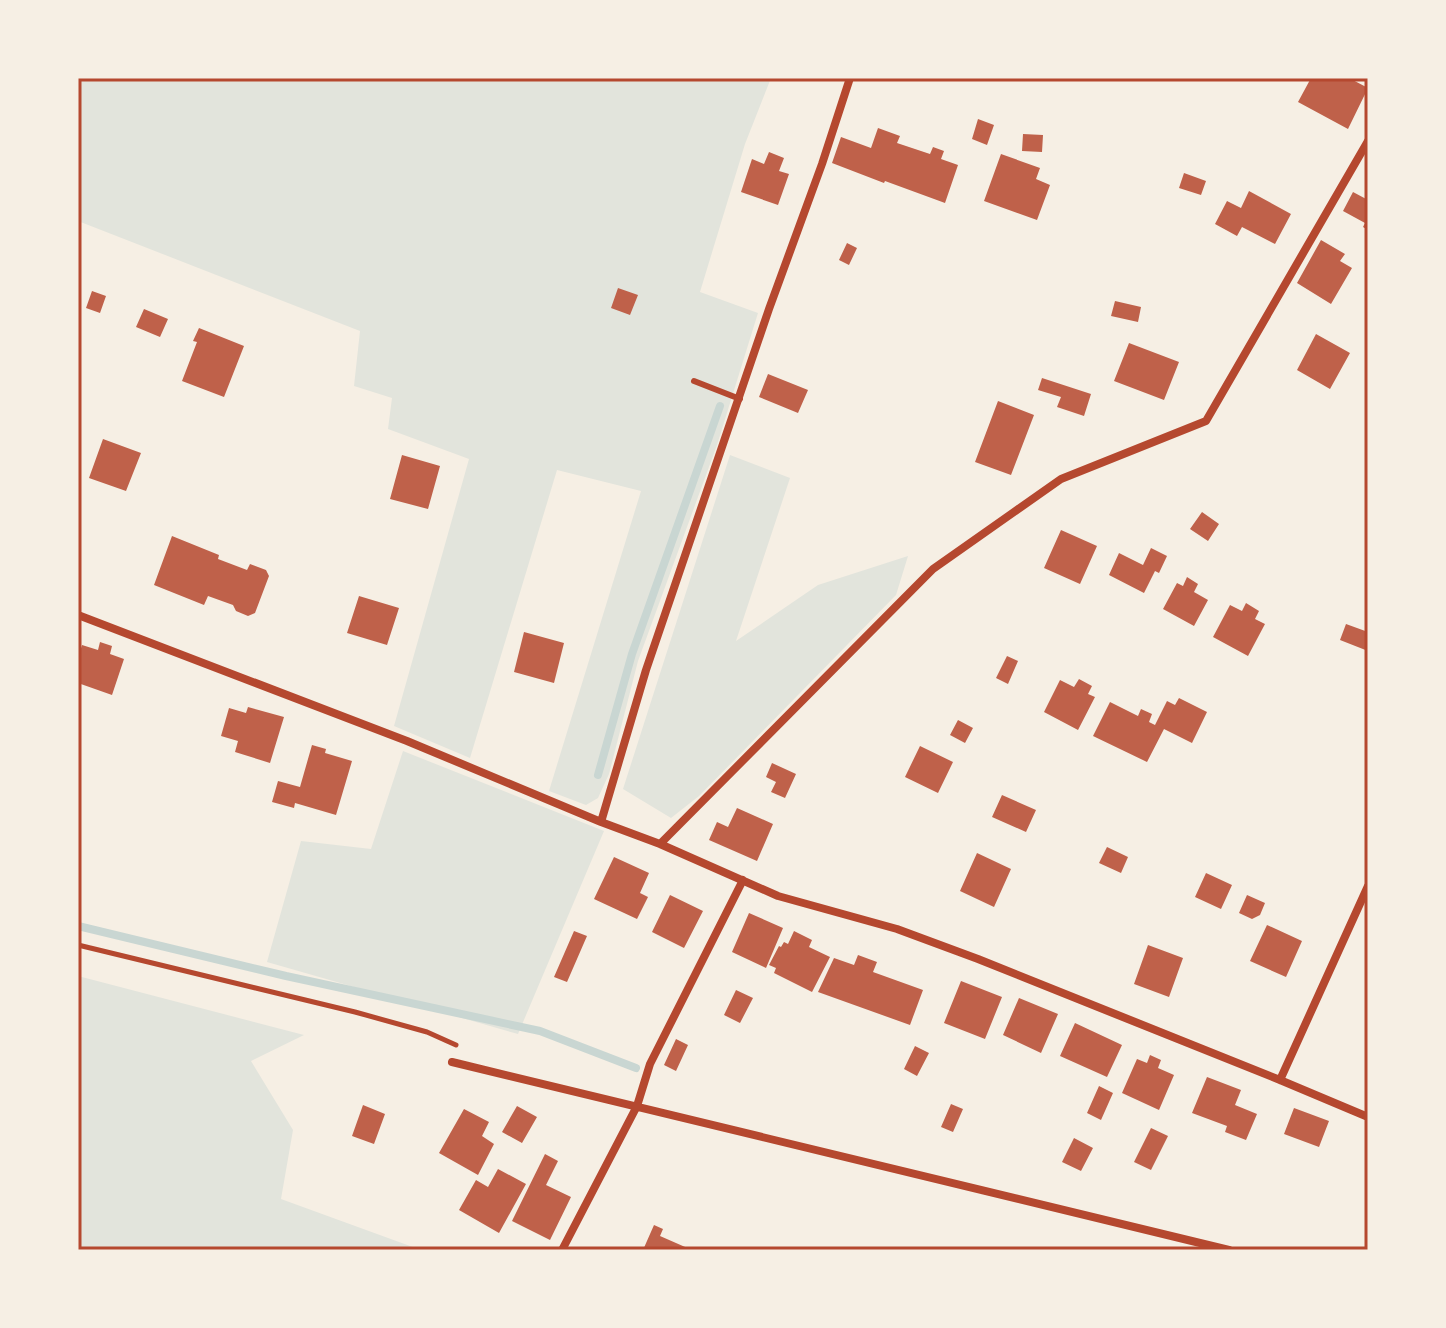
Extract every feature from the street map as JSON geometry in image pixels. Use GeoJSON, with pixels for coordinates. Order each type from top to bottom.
{"type":"FeatureCollection","features":[{"type":"Feature","properties":{"kind":"street"},"geometry":{"type":"LineString","coordinates":[[601,822],[646,670],[850,78]]}},
{"type":"Feature","properties":{"kind":"street"},"geometry":{"type":"LineString","coordinates":[[660,844],[933,569],[1061,479],[1206,421],[1368,141]]}},
{"type":"Feature","properties":{"kind":"street"},"geometry":{"type":"LineString","coordinates":[[78,615],[407,741],[660,844],[778,896],[897,929],[951,949],[1368,1117]]}},
{"type":"Feature","properties":{"kind":"street"},"geometry":{"type":"LineString","coordinates":[[562,1250],[637,1106],[650,1064],[743,880]]}},
{"type":"Feature","properties":{"kind":"street"},"geometry":{"type":"LineString","coordinates":[[1280,1080],[1368,886]]}},
{"type":"Feature","properties":{"kind":"street"},"geometry":{"type":"LineString","coordinates":[[452,1062],[1229,1250]]}},
{"type":"Feature","properties":{"kind":"lane"},"geometry":{"type":"LineString","coordinates":[[694,381],[740,399]]}},
{"type":"Feature","properties":{"kind":"path"},"geometry":{"type":"LineString","coordinates":[[78,945],[427,1032]]}},
{"type":"Feature","properties":{"kind":"shaded area"},"geometry":{"type":"Polygon","coordinates":[[[78,78],[771,78],[745,144],[700,292],[758,313],[717,445],[638,661],[609,774],[598,798],[586,805],[549,791],[641,491],[557,470],[470,758],[394,726],[469,459],[388,429],[392,398],[354,386],[360,331],[78,221],[78,78]]]}},
{"type":"Feature","properties":{"kind":"shaded area"},"geometry":{"type":"Polygon","coordinates":[[[730,455],[790,478],[736,641],[818,585],[908,556],[896,595],[699,796],[671,818],[623,789],[730,455]]]}},
{"type":"Feature","properties":{"kind":"shaded area"},"geometry":{"type":"Polygon","coordinates":[[[403,751],[604,831],[518,1034],[267,962],[301,841],[371,849],[403,751]]]}},
{"type":"Feature","properties":{"kind":"shaded area"},"geometry":{"type":"Polygon","coordinates":[[[78,976],[304,1035],[251,1061],[293,1130],[281,1199],[421,1250],[78,1250],[78,976]]]}},
{"type":"Feature","properties":{"kind":"building"},"geometry":{"type":"Polygon","coordinates":[[[1311,78],[1349,78],[1368,88],[1348,129],[1298,102],[1311,78]]]}},
{"type":"Feature","properties":{"kind":"building"},"geometry":{"type":"Polygon","coordinates":[[[978,119],[994,125],[987,145],[972,139],[978,119]]]}},
{"type":"Feature","properties":{"kind":"building"},"geometry":{"type":"Polygon","coordinates":[[[878,128],[900,136],[897,143],[930,154],[933,147],[944,151],[941,159],[958,165],[945,203],[832,163],[841,137],[871,148],[878,128]]]}},
{"type":"Feature","properties":{"kind":"building"},"geometry":{"type":"Polygon","coordinates":[[[1023,134],[1043,135],[1042,152],[1022,151],[1023,134]]]}},
{"type":"Feature","properties":{"kind":"building"},"geometry":{"type":"Polygon","coordinates":[[[769,152],[784,158],[779,171],[789,174],[778,205],[741,192],[752,159],[764,164],[769,152]]]}},
{"type":"Feature","properties":{"kind":"building"},"geometry":{"type":"Polygon","coordinates":[[[1001,154],[1040,168],[1036,179],[1050,185],[1037,220],[984,201],[1001,154]]]}},
{"type":"Feature","properties":{"kind":"building"},"geometry":{"type":"Polygon","coordinates":[[[1184,173],[1206,181],[1201,195],[1179,188],[1184,173]]]}},
{"type":"Feature","properties":{"kind":"building"},"geometry":{"type":"Polygon","coordinates":[[[1249,191],[1291,214],[1275,244],[1242,227],[1237,236],[1215,224],[1227,201],[1241,208],[1249,191]]]}},
{"type":"Feature","properties":{"kind":"building"},"geometry":{"type":"Polygon","coordinates":[[[1353,192],[1368,200],[1368,230],[1363,227],[1365,223],[1343,211],[1353,192]]]}},
{"type":"Feature","properties":{"kind":"building"},"geometry":{"type":"Polygon","coordinates":[[[1321,240],[1345,254],[1340,261],[1352,268],[1331,304],[1297,283],[1321,240]]]}},
{"type":"Feature","properties":{"kind":"building"},"geometry":{"type":"Polygon","coordinates":[[[847,243],[857,248],[849,265],[839,260],[847,243]]]}},
{"type":"Feature","properties":{"kind":"building"},"geometry":{"type":"Polygon","coordinates":[[[618,288],[638,295],[630,315],[611,308],[618,288]]]}},
{"type":"Feature","properties":{"kind":"building"},"geometry":{"type":"Polygon","coordinates":[[[92,291],[106,296],[100,313],[86,308],[92,291]]]}},
{"type":"Feature","properties":{"kind":"building"},"geometry":{"type":"Polygon","coordinates":[[[1115,301],[1141,307],[1138,322],[1111,316],[1115,301]]]}},
{"type":"Feature","properties":{"kind":"building"},"geometry":{"type":"Polygon","coordinates":[[[144,309],[168,319],[160,337],[136,327],[144,309]]]}},
{"type":"Feature","properties":{"kind":"building"},"geometry":{"type":"Polygon","coordinates":[[[199,328],[244,346],[224,397],[182,381],[199,328]]]}},
{"type":"Feature","properties":{"kind":"building"},"geometry":{"type":"Polygon","coordinates":[[[1316,334],[1350,353],[1330,389],[1297,370],[1316,334]]]}},
{"type":"Feature","properties":{"kind":"building"},"geometry":{"type":"Polygon","coordinates":[[[1129,343],[1179,362],[1164,400],[1114,381],[1129,343]]]}},
{"type":"Feature","properties":{"kind":"building"},"geometry":{"type":"Polygon","coordinates":[[[768,374],[808,390],[798,413],[759,397],[768,374]]]}},
{"type":"Feature","properties":{"kind":"building"},"geometry":{"type":"Polygon","coordinates":[[[1042,378],[1091,394],[1084,416],[1057,407],[1061,397],[1038,390],[1042,378]]]}},
{"type":"Feature","properties":{"kind":"building"},"geometry":{"type":"Polygon","coordinates":[[[998,401],[1034,415],[1011,475],[975,462],[998,401]]]}},
{"type":"Feature","properties":{"kind":"building"},"geometry":{"type":"Polygon","coordinates":[[[103,439],[141,453],[126,491],[89,478],[103,439]]]}},
{"type":"Feature","properties":{"kind":"building"},"geometry":{"type":"Polygon","coordinates":[[[402,455],[440,466],[428,509],[390,499],[402,455]]]}},
{"type":"Feature","properties":{"kind":"building"},"geometry":{"type":"Polygon","coordinates":[[[1202,512],[1219,524],[1208,541],[1190,529],[1202,512]]]}},
{"type":"Feature","properties":{"kind":"building"},"geometry":{"type":"Polygon","coordinates":[[[1061,530],[1097,546],[1080,584],[1044,568],[1061,530]]]}},
{"type":"Feature","properties":{"kind":"building"},"geometry":{"type":"Polygon","coordinates":[[[172,536],[247,570],[250,564],[266,570],[269,576],[255,613],[248,616],[236,611],[233,605],[208,596],[204,605],[154,585],[172,536]]]}},
{"type":"Feature","properties":{"kind":"building"},"geometry":{"type":"Polygon","coordinates":[[[1151,548],[1167,556],[1144,593],[1109,575],[1119,553],[1143,565],[1151,548]]]}},
{"type":"Feature","properties":{"kind":"building"},"geometry":{"type":"Polygon","coordinates":[[[1187,577],[1198,584],[1194,592],[1208,600],[1194,626],[1163,609],[1177,583],[1183,586],[1187,577]]]}},
{"type":"Feature","properties":{"kind":"building"},"geometry":{"type":"Polygon","coordinates":[[[359,596],[399,608],[387,645],[347,633],[359,596]]]}},
{"type":"Feature","properties":{"kind":"building"},"geometry":{"type":"Polygon","coordinates":[[[1246,603],[1259,611],[1255,619],[1265,624],[1248,656],[1213,637],[1230,605],[1242,611],[1246,603]]]}},
{"type":"Feature","properties":{"kind":"building"},"geometry":{"type":"Polygon","coordinates":[[[1346,624],[1368,632],[1368,651],[1340,640],[1346,624]]]}},
{"type":"Feature","properties":{"kind":"building"},"geometry":{"type":"Polygon","coordinates":[[[524,632],[564,643],[554,683],[514,672],[524,632]]]}},
{"type":"Feature","properties":{"kind":"building"},"geometry":{"type":"Polygon","coordinates":[[[100,642],[112,646],[110,654],[124,659],[112,695],[78,683],[78,658],[82,645],[98,650],[100,642]]]}},
{"type":"Feature","properties":{"kind":"building"},"geometry":{"type":"Polygon","coordinates":[[[1007,656],[1018,661],[1008,684],[996,678],[1007,656]]]}},
{"type":"Feature","properties":{"kind":"building"},"geometry":{"type":"Polygon","coordinates":[[[1079,679],[1092,686],[1088,694],[1095,697],[1078,730],[1044,712],[1060,680],[1074,687],[1079,679]]]}},
{"type":"Feature","properties":{"kind":"building"},"geometry":{"type":"Polygon","coordinates":[[[1179,698],[1207,712],[1192,743],[1164,729],[1147,762],[1093,736],[1110,702],[1138,716],[1141,709],[1152,714],[1149,722],[1155,725],[1167,701],[1175,705],[1179,698]]]}},
{"type":"Feature","properties":{"kind":"building"},"geometry":{"type":"Polygon","coordinates":[[[248,707],[284,717],[270,763],[235,752],[238,741],[221,736],[229,708],[246,713],[248,707]]]}},
{"type":"Feature","properties":{"kind":"building"},"geometry":{"type":"Polygon","coordinates":[[[958,720],[973,728],[965,743],[950,735],[958,720]]]}},
{"type":"Feature","properties":{"kind":"building"},"geometry":{"type":"Polygon","coordinates":[[[312,745],[326,749],[325,753],[352,761],[336,815],[295,803],[294,808],[272,802],[278,781],[300,787],[312,745]]]}},
{"type":"Feature","properties":{"kind":"building"},"geometry":{"type":"Polygon","coordinates":[[[920,746],[953,762],[938,793],[905,777],[920,746]]]}},
{"type":"Feature","properties":{"kind":"building"},"geometry":{"type":"Polygon","coordinates":[[[772,763],[796,774],[785,798],[771,792],[776,782],[766,777],[772,763]]]}},
{"type":"Feature","properties":{"kind":"building"},"geometry":{"type":"Polygon","coordinates":[[[1002,795],[1036,810],[1026,832],[992,817],[1002,795]]]}},
{"type":"Feature","properties":{"kind":"building"},"geometry":{"type":"Polygon","coordinates":[[[737,808],[773,824],[757,861],[709,840],[717,822],[728,827],[737,808]]]}},
{"type":"Feature","properties":{"kind":"building"},"geometry":{"type":"Polygon","coordinates":[[[1107,847],[1128,857],[1121,873],[1099,863],[1107,847]]]}},
{"type":"Feature","properties":{"kind":"building"},"geometry":{"type":"Polygon","coordinates":[[[977,853],[1011,869],[994,907],[960,891],[977,853]]]}},
{"type":"Feature","properties":{"kind":"building"},"geometry":{"type":"Polygon","coordinates":[[[614,857],[649,873],[640,893],[648,897],[637,919],[594,899],[614,857]]]}},
{"type":"Feature","properties":{"kind":"building"},"geometry":{"type":"Polygon","coordinates":[[[1206,873],[1232,885],[1221,909],[1195,897],[1206,873]]]}},
{"type":"Feature","properties":{"kind":"building"},"geometry":{"type":"Polygon","coordinates":[[[670,895],[703,911],[684,948],[652,932],[670,895]]]}},
{"type":"Feature","properties":{"kind":"building"},"geometry":{"type":"Polygon","coordinates":[[[1247,895],[1265,903],[1260,915],[1252,919],[1239,913],[1247,895]]]}},
{"type":"Feature","properties":{"kind":"building"},"geometry":{"type":"Polygon","coordinates":[[[749,913],[783,928],[766,968],[732,952],[749,913]]]}},
{"type":"Feature","properties":{"kind":"building"},"geometry":{"type":"Polygon","coordinates":[[[1267,925],[1302,941],[1286,977],[1250,961],[1267,925]]]}},
{"type":"Feature","properties":{"kind":"building"},"geometry":{"type":"Polygon","coordinates":[[[574,931],[587,936],[567,982],[554,977],[574,931]]]}},
{"type":"Feature","properties":{"kind":"building"},"geometry":{"type":"Polygon","coordinates":[[[794,931],[812,940],[809,947],[830,957],[812,992],[774,973],[776,968],[769,965],[779,946],[784,942],[788,944],[794,931]]]}},
{"type":"Feature","properties":{"kind":"building"},"geometry":{"type":"Polygon","coordinates":[[[1148,945],[1183,958],[1169,997],[1134,984],[1148,945]]]}},
{"type":"Feature","properties":{"kind":"building"},"geometry":{"type":"Polygon","coordinates":[[[858,955],[877,962],[873,972],[923,990],[910,1025],[818,992],[834,958],[854,965],[858,955]]]}},
{"type":"Feature","properties":{"kind":"building"},"geometry":{"type":"Polygon","coordinates":[[[961,981],[1002,997],[985,1039],[944,1023],[961,981]]]}},
{"type":"Feature","properties":{"kind":"building"},"geometry":{"type":"Polygon","coordinates":[[[736,990],[753,998],[740,1023],[724,1015],[736,990]]]}},
{"type":"Feature","properties":{"kind":"building"},"geometry":{"type":"Polygon","coordinates":[[[1019,998],[1058,1014],[1041,1053],[1003,1035],[1019,998]]]}},
{"type":"Feature","properties":{"kind":"building"},"geometry":{"type":"Polygon","coordinates":[[[1075,1023],[1122,1045],[1107,1077],[1060,1056],[1075,1023]]]}},
{"type":"Feature","properties":{"kind":"building"},"geometry":{"type":"Polygon","coordinates":[[[676,1039],[688,1045],[676,1071],[664,1065],[676,1039]]]}},
{"type":"Feature","properties":{"kind":"building"},"geometry":{"type":"Polygon","coordinates":[[[915,1046],[929,1053],[917,1076],[904,1069],[915,1046]]]}},
{"type":"Feature","properties":{"kind":"building"},"geometry":{"type":"Polygon","coordinates":[[[1150,1055],[1161,1060],[1158,1068],[1174,1075],[1159,1110],[1122,1093],[1137,1059],[1147,1063],[1150,1055]]]}},
{"type":"Feature","properties":{"kind":"building"},"geometry":{"type":"Polygon","coordinates":[[[1207,1077],[1241,1090],[1235,1105],[1257,1114],[1246,1140],[1225,1132],[1227,1126],[1192,1113],[1207,1077]]]}},
{"type":"Feature","properties":{"kind":"building"},"geometry":{"type":"Polygon","coordinates":[[[1099,1086],[1113,1093],[1101,1120],[1087,1113],[1099,1086]]]}},
{"type":"Feature","properties":{"kind":"building"},"geometry":{"type":"Polygon","coordinates":[[[951,1104],[963,1109],[953,1132],[941,1127],[951,1104]]]}},
{"type":"Feature","properties":{"kind":"building"},"geometry":{"type":"Polygon","coordinates":[[[363,1105],[385,1114],[374,1144],[352,1136],[363,1105]]]}},
{"type":"Feature","properties":{"kind":"building"},"geometry":{"type":"Polygon","coordinates":[[[517,1106],[537,1117],[522,1143],[502,1132],[517,1106]]]}},
{"type":"Feature","properties":{"kind":"building"},"geometry":{"type":"Polygon","coordinates":[[[1294,1108],[1329,1121],[1319,1147],[1284,1134],[1294,1108]]]}},
{"type":"Feature","properties":{"kind":"building"},"geometry":{"type":"Polygon","coordinates":[[[464,1109],[489,1122],[482,1136],[494,1144],[478,1175],[439,1153],[464,1109]]]}},
{"type":"Feature","properties":{"kind":"building"},"geometry":{"type":"Polygon","coordinates":[[[1151,1128],[1168,1136],[1151,1170],[1134,1162],[1151,1128]]]}},
{"type":"Feature","properties":{"kind":"building"},"geometry":{"type":"Polygon","coordinates":[[[1074,1138],[1093,1148],[1081,1171],[1062,1162],[1074,1138]]]}},
{"type":"Feature","properties":{"kind":"building"},"geometry":{"type":"Polygon","coordinates":[[[545,1154],[558,1161],[546,1185],[571,1197],[550,1240],[512,1221],[545,1154]]]}},
{"type":"Feature","properties":{"kind":"building"},"geometry":{"type":"Polygon","coordinates":[[[498,1169],[526,1184],[499,1233],[459,1210],[476,1180],[488,1187],[498,1169]]]}},
{"type":"Feature","properties":{"kind":"building"},"geometry":{"type":"Polygon","coordinates":[[[654,1225],[663,1229],[660,1236],[692,1250],[643,1250],[654,1225]]]}},
{"type":"Feature","properties":{"kind":"waterway"},"geometry":{"type":"LineString","coordinates":[[598,775],[632,654],[720,406]]}},
{"type":"Feature","properties":{"kind":"waterway"},"geometry":{"type":"LineString","coordinates":[[78,926],[286,976],[540,1031],[636,1068]]}}]}
